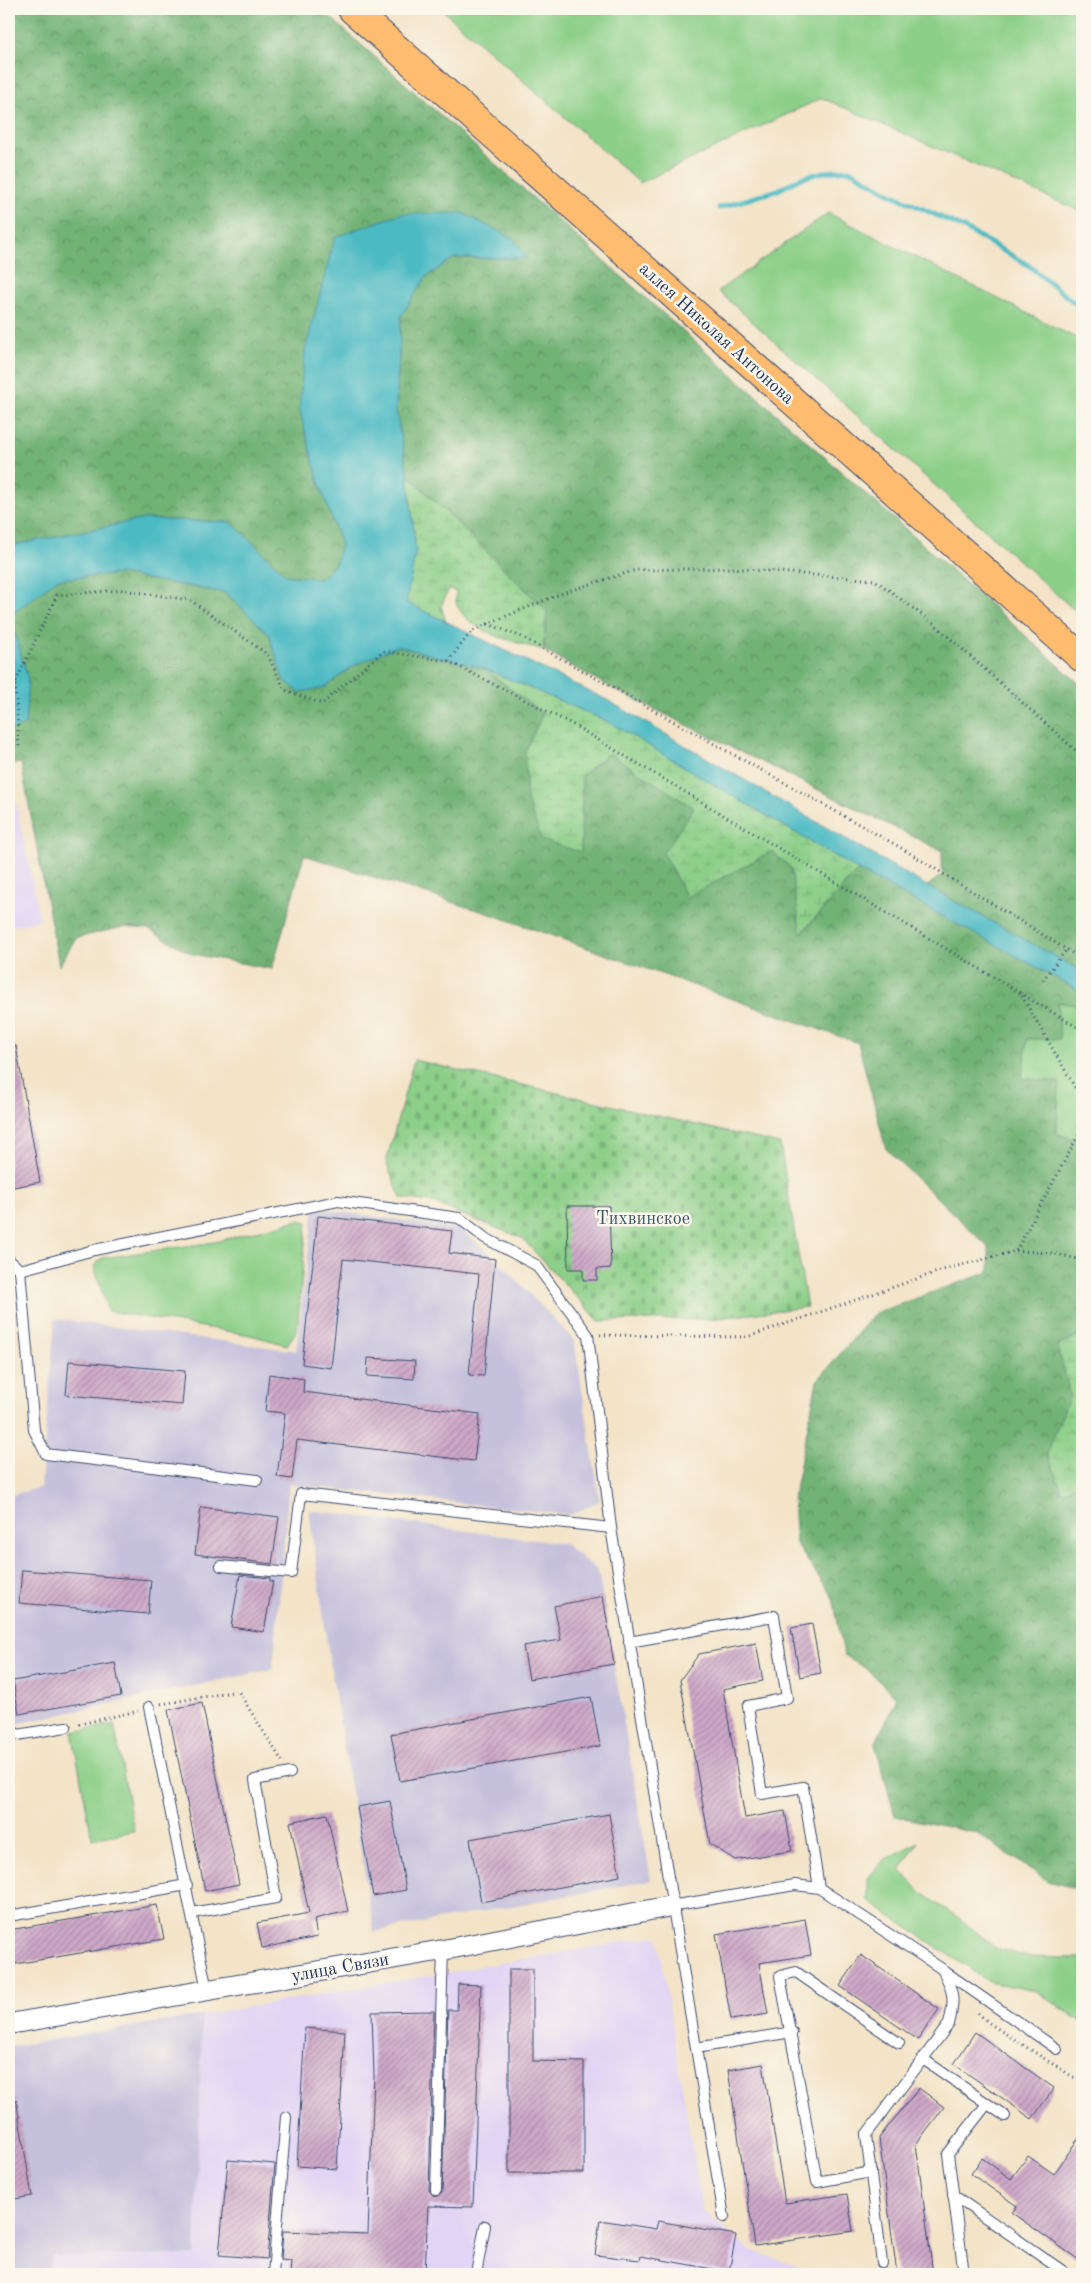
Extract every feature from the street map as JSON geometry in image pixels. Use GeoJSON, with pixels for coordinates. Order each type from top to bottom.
{"type":"FeatureCollection","features":[{"type":"Feature","properties":{"kind":"main road","name":"аллея Николая Антонова"},"geometry":{"type":"LineString","coordinates":[[352,9],[1082,658]]}},
{"type":"Feature","properties":{"kind":"street","name":"улица Связи"},"geometry":{"type":"LineString","coordinates":[[9,2024],[443,1950],[671,1906]]}},
{"type":"Feature","properties":{"kind":"lane"},"geometry":{"type":"LineString","coordinates":[[20,1270],[94,1250],[338,1201],[458,1218],[485,1238],[536,1265],[588,1334],[611,1528],[671,1906],[724,2217]]}},
{"type":"Feature","properties":{"kind":"lane"},"geometry":{"type":"LineString","coordinates":[[9,1260],[20,1270],[34,1430],[46,1454],[257,1480]]}},
{"type":"Feature","properties":{"kind":"lane"},"geometry":{"type":"LineString","coordinates":[[220,1566],[291,1573],[301,1494],[611,1528]]}},
{"type":"Feature","properties":{"kind":"lane"},"geometry":{"type":"LineString","coordinates":[[629,1642],[774,1616],[788,1698],[748,1706],[762,1794],[803,1787],[819,1888]]}},
{"type":"Feature","properties":{"kind":"lane"},"geometry":{"type":"LineString","coordinates":[[149,1707],[207,1990]]}},
{"type":"Feature","properties":{"kind":"lane"},"geometry":{"type":"LineString","coordinates":[[9,1726],[17,1735],[66,1727]]}},
{"type":"Feature","properties":{"kind":"lane"},"geometry":{"type":"LineString","coordinates":[[192,1913],[276,1898],[255,1780],[290,1773]]}},
{"type":"Feature","properties":{"kind":"lane"},"geometry":{"type":"LineString","coordinates":[[9,1916],[187,1885]]}},
{"type":"Feature","properties":{"kind":"lane"},"geometry":{"type":"LineString","coordinates":[[671,1906],[795,1885],[819,1888],[1057,2049]]}},
{"type":"Feature","properties":{"kind":"lane"},"geometry":{"type":"LineString","coordinates":[[436,2190],[443,1950]]}},
{"type":"Feature","properties":{"kind":"lane"},"geometry":{"type":"LineString","coordinates":[[882,2263],[866,2134],[949,2024],[954,2007],[952,1988],[942,1970]]}},
{"type":"Feature","properties":{"kind":"lane"},"geometry":{"type":"LineString","coordinates":[[870,2172],[817,2182],[792,2032],[780,1976],[796,1972],[899,2043]]}},
{"type":"Feature","properties":{"kind":"lane"},"geometry":{"type":"LineString","coordinates":[[696,2048],[792,2032]]}},
{"type":"Feature","properties":{"kind":"lane"},"geometry":{"type":"LineString","coordinates":[[923,2059],[1005,2116]]}},
{"type":"Feature","properties":{"kind":"lane"},"geometry":{"type":"LineString","coordinates":[[964,2274],[948,2154],[987,2104]]}},
{"type":"Feature","properties":{"kind":"lane"},"geometry":{"type":"LineString","coordinates":[[273,2274],[286,2117]]}},
{"type":"Feature","properties":{"kind":"lane"},"geometry":{"type":"LineString","coordinates":[[953,2195],[1067,2274]]}},
{"type":"Feature","properties":{"kind":"lane"},"geometry":{"type":"LineString","coordinates":[[476,2274],[485,2226]]}},
{"type":"Feature","properties":{"kind":"path"},"geometry":{"type":"LineString","coordinates":[[448,661],[470,632],[565,592],[636,570],[732,568],[875,580],[933,624],[1082,756]]}},
{"type":"Feature","properties":{"kind":"path"},"geometry":{"type":"LineString","coordinates":[[19,746],[15,683],[57,595],[122,590],[190,600],[267,654],[285,690],[322,704],[383,651],[448,661],[570,723],[1082,1030]]}},
{"type":"Feature","properties":{"kind":"path"},"geometry":{"type":"LineString","coordinates":[[488,624],[522,637],[898,846],[1082,959]]}},
{"type":"Feature","properties":{"kind":"path"},"geometry":{"type":"LineString","coordinates":[[1043,980],[1066,950]]}},
{"type":"Feature","properties":{"kind":"path"},"geometry":{"type":"LineString","coordinates":[[1016,1250],[1079,1134],[1079,1094],[1020,993]]}},
{"type":"Feature","properties":{"kind":"path"},"geometry":{"type":"LineString","coordinates":[[588,1334],[747,1337],[946,1269],[1016,1250],[1053,1253],[1082,1260]]}},
{"type":"Feature","properties":{"kind":"path"},"geometry":{"type":"LineString","coordinates":[[66,1727],[130,1714],[149,1707],[238,1691],[290,1773]]}},
{"type":"Feature","properties":{"kind":"shaded area"},"geometry":{"type":"Polygon","coordinates":[[[13,788],[40,920],[9,927],[9,789],[13,788]]]}},
{"type":"Feature","properties":{"kind":"shaded area"},"geometry":{"type":"Polygon","coordinates":[[[314,1208],[461,1229],[503,1266],[574,1340],[600,1501],[570,1515],[289,1484],[273,1669],[15,1724],[9,1694],[9,1496],[41,1487],[55,1319],[296,1351],[314,1208]]]}},
{"type":"Feature","properties":{"kind":"shaded area"},"geometry":{"type":"Polygon","coordinates":[[[309,1510],[565,1544],[598,1571],[651,1880],[374,1932],[329,1657],[309,1510]]]}},
{"type":"Feature","properties":{"kind":"shaded area"},"geometry":{"type":"Polygon","coordinates":[[[658,1936],[702,2210],[750,2250],[819,2274],[48,2274],[51,2256],[195,2255],[202,2015],[658,1936]]]}},
{"type":"Feature","properties":{"kind":"shaded area"},"geometry":{"type":"Polygon","coordinates":[[[202,2015],[195,2255],[51,2256],[48,2274],[9,2274],[9,2047],[202,2015]]]}},
{"type":"Feature","properties":{"kind":"green space"},"geometry":{"type":"Polygon","coordinates":[[[9,9],[321,9],[1082,686],[1082,971],[927,886],[942,875],[942,851],[610,687],[543,650],[547,611],[408,475],[396,410],[401,316],[426,277],[454,258],[526,258],[462,213],[299,408],[318,479],[341,545],[335,565],[320,579],[286,575],[230,522],[144,519],[9,546],[9,9]]]}},
{"type":"Feature","properties":{"kind":"green space"},"geometry":{"type":"Polygon","coordinates":[[[441,9],[1082,9],[1082,212],[822,98],[640,183],[441,9]]]}},
{"type":"Feature","properties":{"kind":"green space"},"geometry":{"type":"Polygon","coordinates":[[[828,213],[1082,341],[1082,617],[718,291],[828,213]]]}},
{"type":"Feature","properties":{"kind":"green space"},"geometry":{"type":"Polygon","coordinates":[[[408,475],[547,611],[543,650],[496,636],[473,624],[464,616],[457,605],[456,592],[449,589],[441,606],[446,622],[406,602],[416,550],[408,475]]]}},
{"type":"Feature","properties":{"kind":"green space"},"geometry":{"type":"Polygon","coordinates":[[[120,574],[226,593],[269,634],[283,679],[324,688],[353,666],[397,646],[483,668],[543,714],[525,752],[581,852],[582,775],[609,753],[694,808],[663,853],[687,897],[772,851],[791,868],[802,933],[858,870],[1082,992],[1082,1006],[1058,1002],[1060,1039],[1027,1039],[1022,1078],[1059,1082],[1057,1134],[1082,1141],[1082,1334],[1058,1346],[1070,1395],[1047,1454],[1063,1492],[1082,1481],[1082,1890],[1048,1881],[976,1833],[895,1816],[875,1744],[897,1698],[865,1668],[844,1655],[833,1598],[796,1544],[793,1499],[817,1381],[875,1313],[989,1272],[989,1248],[886,1149],[858,1043],[496,916],[304,855],[272,969],[192,954],[148,929],[123,927],[76,938],[59,966],[21,763],[9,765],[9,730],[25,724],[28,679],[10,616],[57,579],[120,574]]]}},
{"type":"Feature","properties":{"kind":"green space"},"geometry":{"type":"Polygon","coordinates":[[[483,668],[609,722],[858,870],[801,933],[791,868],[772,851],[687,897],[663,853],[694,808],[609,753],[582,775],[581,852],[542,840],[527,800],[525,752],[543,714],[483,668]]]}},
{"type":"Feature","properties":{"kind":"green space"},"geometry":{"type":"Polygon","coordinates":[[[1058,1002],[1082,1006],[1082,1141],[1057,1134],[1021,1078],[1027,1039],[1058,1002]]]}},
{"type":"Feature","properties":{"kind":"green space","name":"Тихвинское"},"geometry":{"type":"Polygon","coordinates":[[[414,1060],[780,1144],[807,1307],[710,1319],[599,1321],[522,1238],[430,1202],[401,1198],[386,1162],[414,1060]]]}},
{"type":"Feature","properties":{"kind":"green space"},"geometry":{"type":"Polygon","coordinates":[[[298,1220],[307,1222],[297,1330],[287,1345],[250,1335],[108,1311],[94,1266],[102,1258],[215,1242],[298,1220]]]}},
{"type":"Feature","properties":{"kind":"green space"},"geometry":{"type":"Polygon","coordinates":[[[1082,1334],[1082,1481],[1063,1492],[1047,1454],[1070,1395],[1058,1346],[1082,1334]]]}},
{"type":"Feature","properties":{"kind":"green space"},"geometry":{"type":"Polygon","coordinates":[[[114,1724],[134,1831],[92,1839],[72,1732],[114,1724]]]}},
{"type":"Feature","properties":{"kind":"green space"},"geometry":{"type":"Polygon","coordinates":[[[918,1842],[900,1870],[922,1893],[963,1921],[996,1948],[1028,1957],[1082,1958],[1082,2022],[1036,1991],[989,1982],[868,1901],[868,1878],[884,1860],[918,1842]]]}},
{"type":"Feature","properties":{"kind":"water"},"geometry":{"type":"Polygon","coordinates":[[[462,213],[514,239],[527,258],[454,258],[426,277],[401,316],[396,410],[408,475],[416,550],[406,602],[607,700],[927,886],[1082,971],[1082,992],[858,870],[609,722],[483,668],[397,646],[353,666],[324,688],[299,692],[283,679],[269,634],[226,593],[120,574],[57,579],[10,616],[28,679],[25,725],[9,730],[9,546],[144,519],[231,522],[286,575],[320,579],[335,565],[341,545],[318,479],[299,408],[305,351],[335,237],[400,214],[462,213]]]}},
{"type":"Feature","properties":{"kind":"building"},"geometry":{"type":"Polygon","coordinates":[[[16,1046],[40,1182],[9,1188],[9,1047],[16,1046]]]}},
{"type":"Feature","properties":{"kind":"building"},"geometry":{"type":"Polygon","coordinates":[[[567,1206],[609,1206],[611,1268],[597,1269],[597,1280],[583,1280],[583,1269],[568,1269],[567,1206]]]}},
{"type":"Feature","properties":{"kind":"building"},"geometry":{"type":"Polygon","coordinates":[[[318,1216],[452,1231],[449,1253],[495,1259],[484,1376],[469,1375],[479,1274],[343,1259],[331,1368],[302,1364],[318,1216]]]}},
{"type":"Feature","properties":{"kind":"building"},"geometry":{"type":"Polygon","coordinates":[[[368,1358],[415,1361],[414,1379],[367,1376],[368,1358]]]}},
{"type":"Feature","properties":{"kind":"building"},"geometry":{"type":"Polygon","coordinates":[[[69,1361],[185,1371],[182,1405],[66,1395],[69,1361]]]}},
{"type":"Feature","properties":{"kind":"building"},"geometry":{"type":"Polygon","coordinates":[[[269,1374],[304,1379],[303,1392],[480,1414],[474,1461],[297,1440],[292,1479],[277,1477],[285,1413],[265,1411],[269,1374]]]}},
{"type":"Feature","properties":{"kind":"building"},"geometry":{"type":"Polygon","coordinates":[[[201,1507],[279,1517],[272,1564],[195,1554],[201,1507]]]}},
{"type":"Feature","properties":{"kind":"building"},"geometry":{"type":"Polygon","coordinates":[[[22,1570],[151,1580],[148,1614],[19,1603],[22,1570]]]}},
{"type":"Feature","properties":{"kind":"building"},"geometry":{"type":"Polygon","coordinates":[[[240,1575],[270,1578],[270,1581],[273,1581],[264,1632],[231,1627],[240,1575]]]}},
{"type":"Feature","properties":{"kind":"building"},"geometry":{"type":"Polygon","coordinates":[[[603,1596],[614,1664],[529,1679],[523,1646],[561,1640],[554,1606],[603,1596]]]}},
{"type":"Feature","properties":{"kind":"building"},"geometry":{"type":"Polygon","coordinates":[[[812,1624],[821,1673],[800,1677],[791,1628],[812,1624]]]}},
{"type":"Feature","properties":{"kind":"building"},"geometry":{"type":"Polygon","coordinates":[[[756,1643],[763,1681],[723,1689],[745,1818],[785,1811],[792,1851],[735,1860],[710,1844],[680,1680],[699,1654],[756,1643]]]}},
{"type":"Feature","properties":{"kind":"building"},"geometry":{"type":"Polygon","coordinates":[[[115,1663],[121,1696],[19,1714],[13,1681],[115,1663]]]}},
{"type":"Feature","properties":{"kind":"building"},"geometry":{"type":"Polygon","coordinates":[[[591,1697],[600,1746],[400,1781],[391,1734],[591,1697]]]}},
{"type":"Feature","properties":{"kind":"building"},"geometry":{"type":"Polygon","coordinates":[[[202,1703],[239,1884],[205,1891],[168,1710],[202,1703]]]}},
{"type":"Feature","properties":{"kind":"building"},"geometry":{"type":"Polygon","coordinates":[[[390,1801],[406,1890],[373,1896],[357,1807],[390,1801]]]}},
{"type":"Feature","properties":{"kind":"building"},"geometry":{"type":"Polygon","coordinates":[[[327,1814],[348,1911],[314,1919],[317,1937],[262,1948],[257,1923],[309,1913],[290,1822],[327,1814]]]}},
{"type":"Feature","properties":{"kind":"building"},"geometry":{"type":"Polygon","coordinates":[[[609,1814],[620,1876],[481,1902],[470,1839],[609,1814]]]}},
{"type":"Feature","properties":{"kind":"building"},"geometry":{"type":"Polygon","coordinates":[[[157,1905],[164,1939],[9,1965],[9,1930],[157,1905]]]}},
{"type":"Feature","properties":{"kind":"building"},"geometry":{"type":"Polygon","coordinates":[[[805,1919],[811,1955],[759,1963],[768,2014],[731,2020],[716,1934],[805,1919]]]}},
{"type":"Feature","properties":{"kind":"building"},"geometry":{"type":"Polygon","coordinates":[[[861,1955],[939,2009],[918,2040],[840,1986],[861,1955]]]}},
{"type":"Feature","properties":{"kind":"building"},"geometry":{"type":"Polygon","coordinates":[[[509,1969],[533,1969],[533,2061],[584,2062],[584,2173],[509,2173],[509,1969]]]}},
{"type":"Feature","properties":{"kind":"building"},"geometry":{"type":"Polygon","coordinates":[[[458,1984],[481,1985],[473,2207],[428,2206],[425,2274],[290,2274],[291,2261],[281,2260],[283,2231],[368,2234],[374,2076],[372,2012],[434,2011],[429,2190],[435,2197],[442,2193],[448,2010],[457,2010],[458,1984]]]}},
{"type":"Feature","properties":{"kind":"building"},"geometry":{"type":"Polygon","coordinates":[[[305,2028],[345,2031],[337,2169],[297,2166],[305,2028]]]}},
{"type":"Feature","properties":{"kind":"building"},"geometry":{"type":"Polygon","coordinates":[[[975,2032],[1054,2088],[1032,2119],[954,2064],[975,2032]]]}},
{"type":"Feature","properties":{"kind":"building"},"geometry":{"type":"Polygon","coordinates":[[[763,2064],[785,2203],[847,2194],[853,2231],[755,2246],[728,2070],[763,2064]]]}},
{"type":"Feature","properties":{"kind":"building"},"geometry":{"type":"Polygon","coordinates":[[[919,2088],[944,2107],[916,2144],[933,2274],[897,2274],[879,2138],[919,2088]]]}},
{"type":"Feature","properties":{"kind":"building"},"geometry":{"type":"Polygon","coordinates":[[[16,2099],[32,2196],[9,2200],[9,2100],[16,2099]]]}},
{"type":"Feature","properties":{"kind":"building"},"geometry":{"type":"Polygon","coordinates":[[[1082,2133],[1082,2262],[1012,2213],[1017,2206],[971,2174],[982,2158],[1011,2179],[1028,2156],[1054,2174],[1082,2133]]]}},
{"type":"Feature","properties":{"kind":"building"},"geometry":{"type":"Polygon","coordinates":[[[228,2160],[275,2164],[267,2259],[219,2255],[228,2160]]]}},
{"type":"Feature","properties":{"kind":"building"},"geometry":{"type":"Polygon","coordinates":[[[600,2220],[656,2229],[658,2221],[736,2235],[729,2272],[641,2256],[640,2260],[595,2255],[600,2220]]]}},
{"type":"Feature","properties":{"kind":"waterway"},"geometry":{"type":"LineString","coordinates":[[719,208],[778,190],[801,178],[824,172],[849,170],[891,194],[964,228],[1028,265],[1082,309]]}}]}
